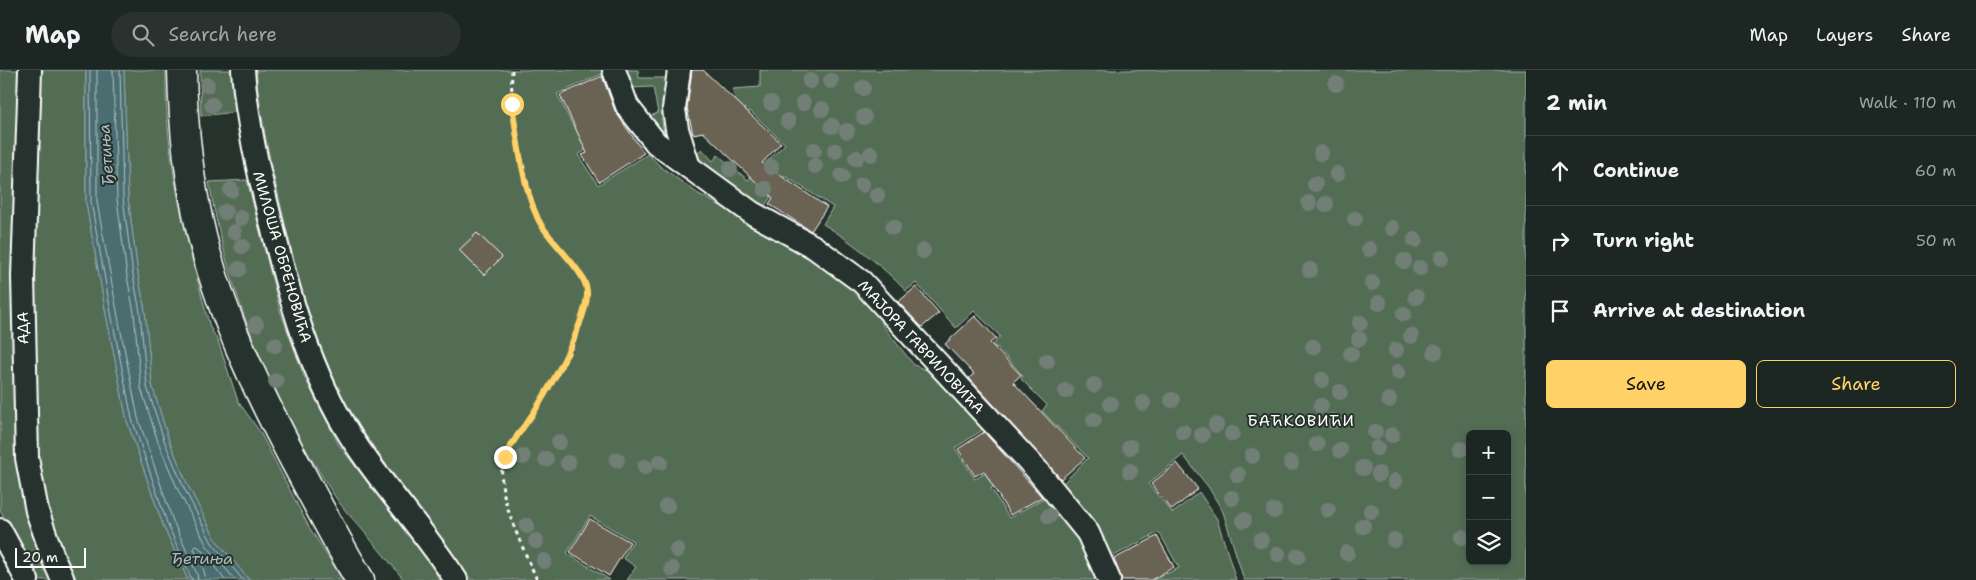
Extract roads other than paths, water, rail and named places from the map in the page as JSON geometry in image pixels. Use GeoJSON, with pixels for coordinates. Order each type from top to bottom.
{"type":"FeatureCollection","features":[{"type":"Feature","properties":{"kind":"main road"},"geometry":{"type":"LineString","coordinates":[[182,70],[184,123],[194,201],[202,237],[220,296],[256,385],[362,576]]}},
{"type":"Feature","properties":{"kind":"street","name":"АДА"},"geometry":{"type":"LineString","coordinates":[[30,70],[23,276],[27,458],[37,511],[63,580]]}},
{"type":"Feature","properties":{"kind":"street","name":"МИЛОША ОБРЕНОВИЋА"},"geometry":{"type":"LineString","coordinates":[[243,70],[245,100],[255,160],[293,307],[314,368],[351,438],[440,555],[456,580]]}},
{"type":"Feature","properties":{"kind":"street","name":"МАЈОРА ГАВРИЛОВИЋА"},"geometry":{"type":"LineString","coordinates":[[614,70],[627,106],[656,143],[752,213],[814,247],[862,282],[1036,469],[1088,533],[1109,580]]}},
{"type":"Feature","properties":{"kind":"street"},"geometry":{"type":"LineString","coordinates":[[679,70],[674,109],[677,129],[689,167]]}},
{"type":"Feature","properties":{"kind":"street"},"geometry":{"type":"LineString","coordinates":[[0,530],[27,580]]}},
{"type":"Feature","properties":{"kind":"water","name":"Ђетиња"},"geometry":{"type":"Polygon","coordinates":[[[86,70],[124,70],[128,198],[145,311],[152,385],[168,438],[188,486],[216,540],[249,580],[188,580],[163,525],[127,421],[86,203],[86,70]]]}},
{"type":"Feature","properties":{"kind":"district","name":"БАЋКОВИЋИ"},"geometry":{"type":"Point","coordinates":[1301,420]}}]}
